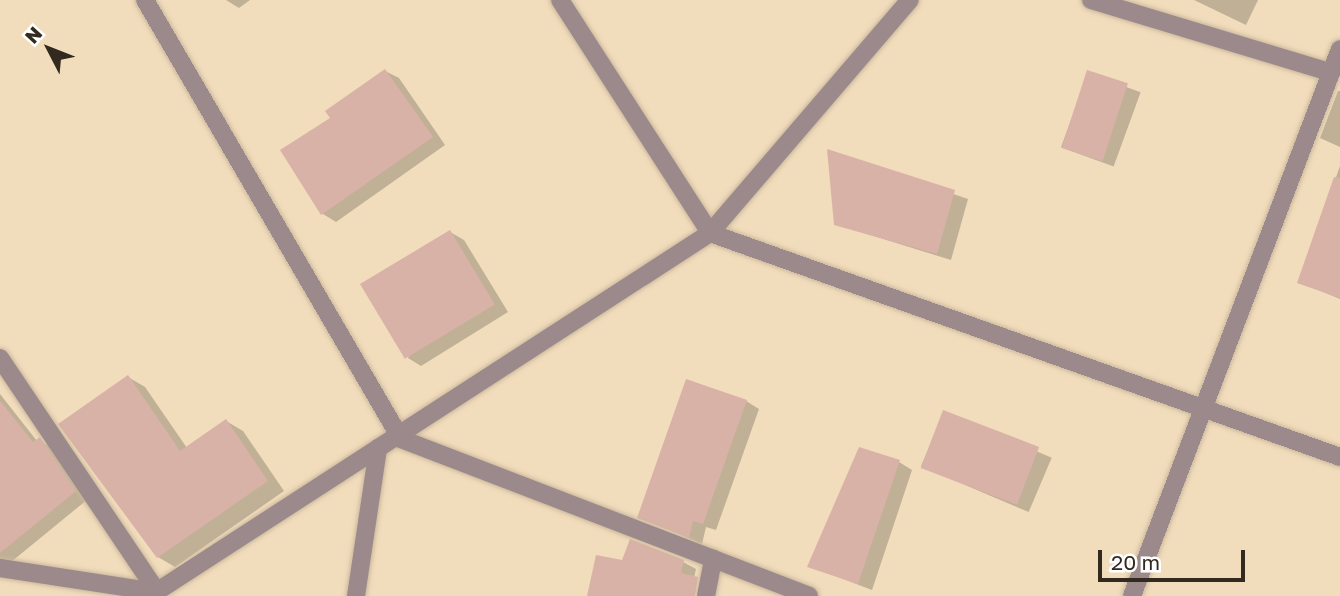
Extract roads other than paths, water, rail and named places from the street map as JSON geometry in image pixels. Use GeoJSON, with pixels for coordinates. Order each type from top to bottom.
{"type":"FeatureCollection","features":[{"type":"Feature","properties":{"kind":"street"},"geometry":{"type":"LineString","coordinates":[[145,0],[401,439],[809,596]]}},
{"type":"Feature","properties":{"kind":"street"},"geometry":{"type":"LineString","coordinates":[[560,0],[710,233],[1204,406],[1340,457]]}},
{"type":"Feature","properties":{"kind":"street"},"geometry":{"type":"LineString","coordinates":[[0,568],[153,594],[378,448],[401,439],[710,233],[910,0]]}},
{"type":"Feature","properties":{"kind":"street"},"geometry":{"type":"LineString","coordinates":[[1091,0],[1330,72]]}},
{"type":"Feature","properties":{"kind":"street"},"geometry":{"type":"LineString","coordinates":[[1132,596],[1340,49]]}},
{"type":"Feature","properties":{"kind":"street"},"geometry":{"type":"LineString","coordinates":[[0,358],[153,594]]}},
{"type":"Feature","properties":{"kind":"street"},"geometry":{"type":"LineString","coordinates":[[356,596],[378,448]]}},
{"type":"Feature","properties":{"kind":"street"},"geometry":{"type":"LineString","coordinates":[[706,596],[713,559]]}}]}
